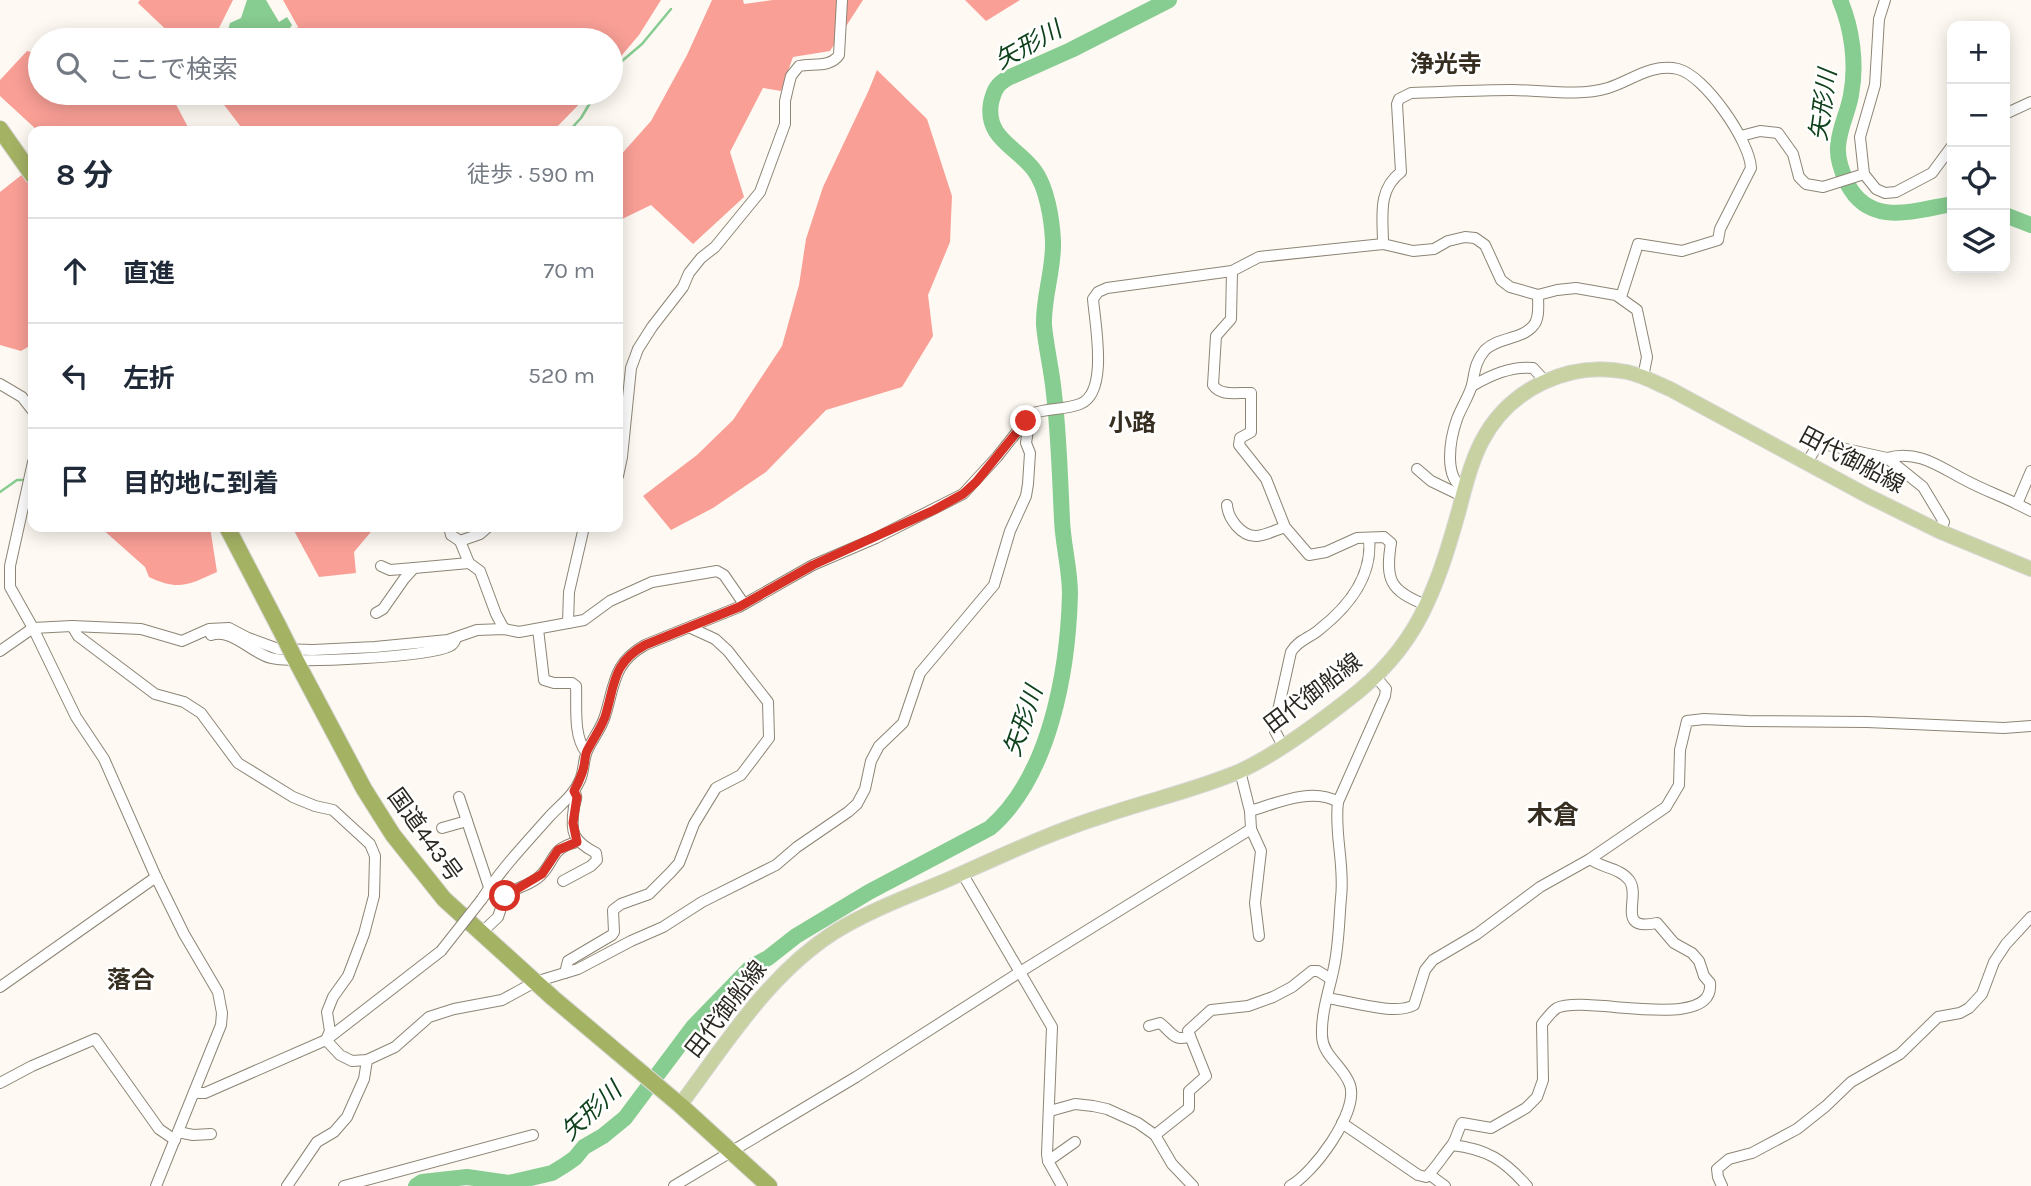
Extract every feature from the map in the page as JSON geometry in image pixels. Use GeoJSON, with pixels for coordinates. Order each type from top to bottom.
{"type":"FeatureCollection","features":[{"type":"Feature","properties":{"kind":"highway"},"geometry":{"type":"LineString","coordinates":[[0,129],[28,169]]}},
{"type":"Feature","properties":{"kind":"highway","name":"国道443号"},"geometry":{"type":"LineString","coordinates":[[230,532],[364,789],[393,835],[444,899],[480,934],[680,1105],[769,1186]]}},
{"type":"Feature","properties":{"kind":"main road","name":"田代御船線"},"geometry":{"type":"LineString","coordinates":[[680,1105],[761,996],[792,965],[833,933],[874,911],[1105,815],[1193,789],[1240,771],[1283,746],[1376,677],[1400,648],[1426,605],[1444,562],[1463,492],[1482,440],[1499,415],[1545,380],[1585,370],[1626,372],[1643,377],[1868,496],[1939,531],[2031,569]]}},
{"type":"Feature","properties":{"kind":"street"},"geometry":{"type":"LineString","coordinates":[[623,447],[631,368],[638,349],[676,297],[689,273],[701,258],[715,247],[760,191],[786,124],[785,101],[791,76],[799,66],[829,64],[836,60],[839,54],[842,0]]}},
{"type":"Feature","properties":{"kind":"street"},"geometry":{"type":"LineString","coordinates":[[1885,0],[1879,19],[1875,85],[1860,137],[1864,174],[1876,189],[1885,193],[1896,192],[1932,173],[1951,147]]}},
{"type":"Feature","properties":{"kind":"street"},"geometry":{"type":"LineString","coordinates":[[1383,244],[1383,196],[1391,180],[1401,172],[1397,104],[1399,99],[1411,93],[1590,90],[1608,88],[1639,73],[1674,68],[1683,70],[1717,100],[1741,136],[1751,168],[1720,229],[1718,240],[1682,251],[1638,244],[1621,297]]}},
{"type":"Feature","properties":{"kind":"street"},"geometry":{"type":"LineString","coordinates":[[2010,112],[2031,102]]}},
{"type":"Feature","properties":{"kind":"street"},"geometry":{"type":"LineString","coordinates":[[1741,136],[1760,131],[1778,133],[1793,154],[1799,177],[1806,184],[1815,187],[1864,174]]}},
{"type":"Feature","properties":{"kind":"street"},"geometry":{"type":"LineString","coordinates":[[194,1093],[205,1093],[326,1040],[441,951],[499,873],[574,791],[584,769],[586,752],[597,737],[605,718],[616,675],[621,663],[631,653],[744,604],[813,565],[911,522],[963,494],[1033,414],[1077,405],[1088,399],[1097,385],[1093,299],[1098,292],[1155,279],[1232,271],[1259,257],[1383,244],[1413,251],[1434,249],[1448,241],[1465,237],[1475,238],[1485,245],[1501,280],[1516,289],[1538,295],[1576,288],[1621,297],[1637,310],[1647,357],[1643,377]]}},
{"type":"Feature","properties":{"kind":"street"},"geometry":{"type":"LineString","coordinates":[[1232,271],[1231,319],[1216,336],[1213,385],[1215,389],[1225,393],[1251,393],[1251,432],[1240,438],[1239,445],[1266,479],[1285,527],[1309,555],[1326,552],[1352,539],[1384,537],[1390,541],[1387,562],[1390,578],[1401,592],[1426,605]]}},
{"type":"Feature","properties":{"kind":"street"},"geometry":{"type":"LineString","coordinates":[[1463,492],[1452,475],[1451,439],[1472,386],[1475,364],[1492,345],[1531,329],[1536,324],[1538,295]]}},
{"type":"Feature","properties":{"kind":"street"},"geometry":{"type":"LineString","coordinates":[[1472,386],[1500,372],[1523,367],[1533,368],[1545,380]]}},
{"type":"Feature","properties":{"kind":"street"},"geometry":{"type":"LineString","coordinates":[[0,384],[22,397],[28,405]]}},
{"type":"Feature","properties":{"kind":"street"},"geometry":{"type":"LineString","coordinates":[[326,1040],[340,1055],[352,1061],[368,1060],[395,1048],[429,1017],[454,1009],[502,1000],[535,982],[565,973],[663,927],[702,902],[776,865],[857,804],[865,789],[871,761],[879,746],[903,723],[920,673],[994,584],[1028,484],[1030,453],[1027,443],[1033,414]]}},
{"type":"Feature","properties":{"kind":"street"},"geometry":{"type":"LineString","coordinates":[[1807,462],[1818,445],[1823,444],[1886,458],[1923,487],[1944,522],[1939,531]]}},
{"type":"Feature","properties":{"kind":"street"},"geometry":{"type":"LineString","coordinates":[[1886,458],[1894,456],[1933,461],[1967,481],[2031,511]]}},
{"type":"Feature","properties":{"kind":"street"},"geometry":{"type":"LineString","coordinates":[[1417,469],[1431,481],[1463,492]]}},
{"type":"Feature","properties":{"kind":"street"},"geometry":{"type":"LineString","coordinates":[[2017,505],[2031,471]]}},
{"type":"Feature","properties":{"kind":"street"},"geometry":{"type":"LineString","coordinates":[[28,485],[5,585],[33,628],[76,717],[104,759],[156,877],[184,934],[218,992],[222,1013],[221,1025],[156,1186]]}},
{"type":"Feature","properties":{"kind":"street"},"geometry":{"type":"LineString","coordinates":[[1227,505],[1230,518],[1249,535],[1255,536],[1285,527]]}},
{"type":"Feature","properties":{"kind":"street"},"geometry":{"type":"LineString","coordinates":[[450,532],[460,541],[469,562],[480,571],[504,629]]}},
{"type":"Feature","properties":{"kind":"street"},"geometry":{"type":"LineString","coordinates":[[460,541],[482,532]]}},
{"type":"Feature","properties":{"kind":"street"},"geometry":{"type":"LineString","coordinates":[[568,623],[569,592],[583,532]]}},
{"type":"Feature","properties":{"kind":"street"},"geometry":{"type":"LineString","coordinates":[[1283,746],[1275,731],[1275,724],[1291,652],[1295,645],[1320,630],[1354,596],[1368,563],[1371,551],[1369,538]]}},
{"type":"Feature","properties":{"kind":"street"},"geometry":{"type":"LineString","coordinates":[[381,566],[390,569],[414,568],[469,562]]}},
{"type":"Feature","properties":{"kind":"street"},"geometry":{"type":"LineString","coordinates":[[376,613],[383,609],[414,568]]}},
{"type":"Feature","properties":{"kind":"street"},"geometry":{"type":"LineString","coordinates":[[182,641],[209,629],[229,628],[278,649],[313,650],[399,645],[456,637],[477,630],[504,629],[519,632],[584,621],[610,601],[652,582],[717,572],[724,575],[744,604]]}},
{"type":"Feature","properties":{"kind":"street"},"geometry":{"type":"LineString","coordinates":[[0,651],[33,628],[72,626],[141,629],[193,643],[217,634],[229,636],[269,658],[348,659],[403,654],[448,647],[456,637]]}},
{"type":"Feature","properties":{"kind":"street"},"geometry":{"type":"LineString","coordinates":[[72,626],[79,636],[155,694],[184,702],[201,713],[238,763],[293,797],[333,810],[370,844],[375,856],[374,895],[364,934],[348,976],[333,997],[327,1012],[330,1031],[326,1040]]}},
{"type":"Feature","properties":{"kind":"street"},"geometry":{"type":"LineString","coordinates":[[565,973],[568,961],[612,935],[612,914],[616,906],[649,894],[679,863],[694,824],[716,788],[741,775],[769,738],[768,702],[728,651],[715,639],[691,628]]}},
{"type":"Feature","properties":{"kind":"street"},"geometry":{"type":"LineString","coordinates":[[538,629],[544,680],[572,683],[576,686],[579,734],[586,752]]}},
{"type":"Feature","properties":{"kind":"street"},"geometry":{"type":"LineString","coordinates":[[1294,1185],[1313,1167],[1342,1123],[1349,1106],[1351,1091],[1346,1076],[1328,1054],[1321,1031],[1342,895],[1342,866],[1336,818],[1338,802],[1385,696],[1386,689],[1376,677]]}},
{"type":"Feature","properties":{"kind":"street"},"geometry":{"type":"LineString","coordinates":[[1327,998],[1388,1009],[1407,1009],[1414,1005],[1428,964],[1478,934],[1540,887],[1590,859],[1666,807],[1679,785],[1680,750],[1687,721],[1704,719],[1748,722],[1855,722],[2004,728],[2031,726]]}},
{"type":"Feature","properties":{"kind":"street"},"geometry":{"type":"LineString","coordinates":[[1240,771],[1250,811],[1251,829],[1261,852],[1255,903],[1259,936]]}},
{"type":"Feature","properties":{"kind":"street"},"geometry":{"type":"LineString","coordinates":[[563,881],[597,860],[596,853],[577,842],[573,823],[577,797],[574,791]]}},
{"type":"Feature","properties":{"kind":"street"},"geometry":{"type":"LineString","coordinates":[[1250,811],[1278,802],[1308,797],[1326,796],[1338,802]]}},
{"type":"Feature","properties":{"kind":"street"},"geometry":{"type":"LineString","coordinates":[[459,797],[489,887]]}},
{"type":"Feature","properties":{"kind":"street"},"geometry":{"type":"LineString","coordinates":[[442,828],[467,821]]}},
{"type":"Feature","properties":{"kind":"street"},"geometry":{"type":"LineString","coordinates":[[674,1186],[856,1077],[1251,829]]}},
{"type":"Feature","properties":{"kind":"street"},"geometry":{"type":"LineString","coordinates":[[480,934],[498,917],[505,896],[542,874],[558,850],[577,842]]}},
{"type":"Feature","properties":{"kind":"street"},"geometry":{"type":"LineString","coordinates":[[1342,1123],[1418,1175],[1426,1177],[1452,1145],[1462,1123],[1490,1128],[1526,1108],[1537,1097],[1544,1080],[1542,1024],[1556,1008],[1580,1003],[1648,1010],[1689,1009],[1707,996],[1710,983],[1704,976],[1699,961],[1692,953],[1674,943],[1657,923],[1641,924],[1636,921],[1631,912],[1632,885],[1627,877],[1590,859]]}},
{"type":"Feature","properties":{"kind":"street"},"geometry":{"type":"LineString","coordinates":[[962,873],[1052,1027],[1048,1161],[1062,1186]]}},
{"type":"Feature","properties":{"kind":"street"},"geometry":{"type":"LineString","coordinates":[[0,987],[156,877]]}},
{"type":"Feature","properties":{"kind":"street"},"geometry":{"type":"LineString","coordinates":[[1722,1186],[1717,1169],[1722,1164],[1736,1156],[1752,1153],[1797,1129],[1851,1082],[1900,1054],[1938,1017],[1960,1013],[1969,1008],[1982,994],[1994,962],[2006,944],[2031,917]]}},
{"type":"Feature","properties":{"kind":"street"},"geometry":{"type":"LineString","coordinates":[[1155,1135],[1189,1108],[1189,1091],[1206,1076],[1189,1030],[1211,1010],[1248,1006],[1273,997],[1292,987],[1312,971],[1318,971],[1331,979]]}},
{"type":"Feature","properties":{"kind":"street"},"geometry":{"type":"LineString","coordinates":[[1149,1026],[1160,1023],[1173,1037],[1183,1039],[1190,1036]]}},
{"type":"Feature","properties":{"kind":"street"},"geometry":{"type":"LineString","coordinates":[[0,1083],[95,1039],[159,1129],[177,1136],[211,1134]]}},
{"type":"Feature","properties":{"kind":"street"},"geometry":{"type":"LineString","coordinates":[[287,1186],[317,1142],[334,1132],[347,1117],[364,1079],[368,1060]]}},
{"type":"Feature","properties":{"kind":"street"},"geometry":{"type":"LineString","coordinates":[[1050,1111],[1075,1104],[1107,1109],[1138,1123],[1155,1135],[1172,1164],[1193,1186]]}},
{"type":"Feature","properties":{"kind":"street"},"geometry":{"type":"LineString","coordinates":[[344,1186],[533,1135]]}},
{"type":"Feature","properties":{"kind":"street"},"geometry":{"type":"LineString","coordinates":[[1048,1161],[1075,1142]]}},
{"type":"Feature","properties":{"kind":"street"},"geometry":{"type":"LineString","coordinates":[[1452,1145],[1499,1158],[1510,1166],[1527,1186]]}},
{"type":"Feature","properties":{"kind":"street"},"geometry":{"type":"LineString","coordinates":[[1430,1175],[1445,1186]]}},
{"type":"Feature","properties":{"kind":"shaded area"},"geometry":{"type":"Polygon","coordinates":[[[140,0],[233,0],[219,28],[164,28],[138,3],[140,0]]]}},
{"type":"Feature","properties":{"kind":"shaded area"},"geometry":{"type":"Polygon","coordinates":[[[247,0],[266,0],[279,22],[287,17],[292,25],[290,28],[229,28],[230,23],[241,18],[247,0]]]}},
{"type":"Feature","properties":{"kind":"shaded area"},"geometry":{"type":"Polygon","coordinates":[[[283,0],[661,0],[639,35],[623,54],[623,28],[298,27],[283,0]]]}},
{"type":"Feature","properties":{"kind":"shaded area"},"geometry":{"type":"Polygon","coordinates":[[[712,0],[743,0],[744,4],[773,0],[863,0],[830,51],[793,57],[781,91],[763,88],[730,152],[744,197],[693,244],[651,205],[623,219],[623,152],[651,121],[687,55],[712,0]]]}},
{"type":"Feature","properties":{"kind":"shaded area"},"geometry":{"type":"Polygon","coordinates":[[[965,0],[1020,0],[986,21],[965,0]]]}},
{"type":"Feature","properties":{"kind":"shaded area"},"geometry":{"type":"Polygon","coordinates":[[[28,51],[28,105],[176,105],[187,126],[33,126],[0,96],[0,80],[28,51]]]}},
{"type":"Feature","properties":{"kind":"shaded area"},"geometry":{"type":"Polygon","coordinates":[[[877,70],[927,119],[952,196],[950,242],[928,295],[933,336],[902,387],[826,410],[766,472],[713,508],[671,530],[643,496],[697,455],[733,420],[782,346],[799,285],[806,239],[823,187],[877,70]]]}},
{"type":"Feature","properties":{"kind":"shaded area"},"geometry":{"type":"Polygon","coordinates":[[[224,105],[578,105],[558,126],[240,126],[224,105]]]}},
{"type":"Feature","properties":{"kind":"shaded area"},"geometry":{"type":"Polygon","coordinates":[[[28,170],[28,347],[21,351],[0,345],[0,192],[28,170]]]}},
{"type":"Feature","properties":{"kind":"shaded area"},"geometry":{"type":"Polygon","coordinates":[[[106,532],[211,532],[217,572],[183,585],[176,585],[149,577],[145,567],[106,532]]]}},
{"type":"Feature","properties":{"kind":"shaded area"},"geometry":{"type":"Polygon","coordinates":[[[295,532],[371,532],[354,552],[356,573],[319,577],[295,532]]]}},
{"type":"Feature","properties":{"kind":"waterway","name":"矢形川"},"geometry":{"type":"LineString","coordinates":[[416,1186],[422,1182],[467,1177],[509,1183],[552,1173],[565,1165],[584,1147],[625,1118],[693,1027],[751,967],[869,892],[990,828],[1011,806],[1028,780],[1052,720],[1060,688],[1070,594],[1056,410],[1044,325],[1053,241],[1050,214],[1039,177],[997,134],[990,115],[991,103],[996,88],[1008,78],[1071,50],[1169,0]]}},
{"type":"Feature","properties":{"kind":"waterway","name":"矢形川"},"geometry":{"type":"LineString","coordinates":[[1840,0],[1848,22],[1853,59],[1851,95],[1838,147],[1839,161],[1847,183],[1856,197],[1867,206],[1880,211],[1907,212],[1947,205]]}},
{"type":"Feature","properties":{"kind":"waterway"},"geometry":{"type":"LineString","coordinates":[[623,60],[642,44],[671,9]]}},
{"type":"Feature","properties":{"kind":"waterway"},"geometry":{"type":"LineString","coordinates":[[574,126],[589,105]]}},
{"type":"Feature","properties":{"kind":"waterway","name":"矢形川"},"geometry":{"type":"LineString","coordinates":[[2010,217],[2031,225]]}},
{"type":"Feature","properties":{"kind":"waterway"},"geometry":{"type":"LineString","coordinates":[[0,492],[17,480],[26,480]]}},
{"type":"Feature","properties":{"kind":"district","name":"浄光寺"},"geometry":{"type":"Point","coordinates":[1446,64]}},
{"type":"Feature","properties":{"kind":"district","name":"小路"},"geometry":{"type":"Point","coordinates":[1132,423]}},
{"type":"Feature","properties":{"kind":"district","name":"木倉"},"geometry":{"type":"Point","coordinates":[1553,815]}},
{"type":"Feature","properties":{"kind":"district","name":"落合"},"geometry":{"type":"Point","coordinates":[131,980]}},
{"type":"Feature","properties":{"kind":"route"},"geometry":{"type":"LineString","coordinates":[[505,896],[536,880],[558,850],[577,842],[573,823],[577,797],[574,791],[584,769],[586,752],[597,737],[605,718],[616,675],[621,663],[631,653],[739,607],[813,565],[876,538],[963,494],[1026,421]]}}]}
